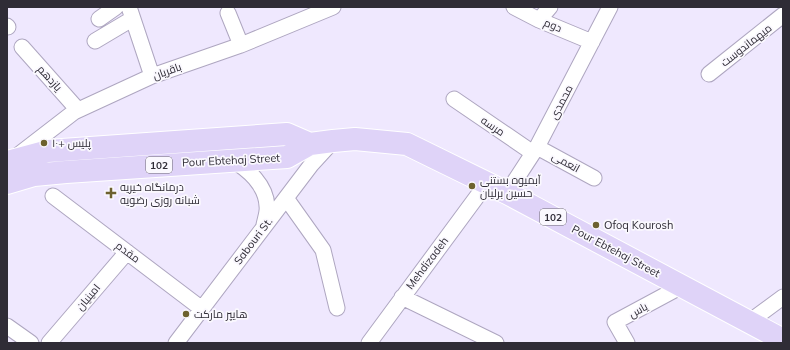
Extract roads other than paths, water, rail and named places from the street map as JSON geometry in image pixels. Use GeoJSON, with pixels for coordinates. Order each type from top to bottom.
{"type":"FeatureCollection","features":[{"type":"Feature","properties":{"kind":"main road","name":"Pour Ebtehaj Street"},"geometry":{"type":"LineString","coordinates":[[10,160],[48,151],[287,134],[310,144]]}},
{"type":"Feature","properties":{"kind":"main road","name":"Pour Ebtehaj Street"},"geometry":{"type":"LineString","coordinates":[[7,183],[34,175],[66,172],[231,159],[287,157],[310,144],[333,141],[363,140],[408,144],[507,193],[783,340]]}},
{"type":"Feature","properties":{"kind":"street"},"geometry":{"type":"LineString","coordinates":[[99,19],[116,7]]}},
{"type":"Feature","properties":{"kind":"street","name":"باقریان"},"geometry":{"type":"LineString","coordinates":[[10,160],[78,110],[152,76],[241,45],[333,7]]}},
{"type":"Feature","properties":{"kind":"street","name":"دوم"},"geometry":{"type":"LineString","coordinates":[[514,7],[539,20],[592,42]]}},
{"type":"Feature","properties":{"kind":"street"},"geometry":{"type":"LineString","coordinates":[[539,20],[550,7]]}},
{"type":"Feature","properties":{"kind":"street","name":"محمدی"},"geometry":{"type":"LineString","coordinates":[[507,193],[535,150],[610,7]]}},
{"type":"Feature","properties":{"kind":"street"},"geometry":{"type":"LineString","coordinates":[[95,41],[131,13],[152,76]]}},
{"type":"Feature","properties":{"kind":"street"},"geometry":{"type":"LineString","coordinates":[[228,13],[241,45]]}},
{"type":"Feature","properties":{"kind":"street","name":"میهماندوست"},"geometry":{"type":"LineString","coordinates":[[709,74],[783,15]]}},
{"type":"Feature","properties":{"kind":"street","name":"یازدهم"},"geometry":{"type":"LineString","coordinates":[[22,47],[78,110]]}},
{"type":"Feature","properties":{"kind":"street","name":"مرسه"},"geometry":{"type":"LineString","coordinates":[[454,99],[535,150]]}},
{"type":"Feature","properties":{"kind":"street","name":"Sabouri St."},"geometry":{"type":"LineString","coordinates":[[176,343],[311,165],[333,141]]}},
{"type":"Feature","properties":{"kind":"street","name":"انعمی"},"geometry":{"type":"LineString","coordinates":[[535,150],[594,178]]}},
{"type":"Feature","properties":{"kind":"street"},"geometry":{"type":"LineString","coordinates":[[231,159],[246,168],[262,187],[268,206],[264,227]]}},
{"type":"Feature","properties":{"kind":"street","name":"Mehdizadeh"},"geometry":{"type":"LineString","coordinates":[[372,342],[402,297],[487,183]]}},
{"type":"Feature","properties":{"kind":"street","name":"مقدم"},"geometry":{"type":"LineString","coordinates":[[53,196],[202,309]]}},
{"type":"Feature","properties":{"kind":"street"},"geometry":{"type":"LineString","coordinates":[[286,198],[323,250],[337,308]]}},
{"type":"Feature","properties":{"kind":"street","name":"امینیان"},"geometry":{"type":"LineString","coordinates":[[49,343],[127,252]]}},
{"type":"Feature","properties":{"kind":"street","name":"یاس"},"geometry":{"type":"LineString","coordinates":[[627,343],[616,322],[682,286]]}},
{"type":"Feature","properties":{"kind":"street"},"geometry":{"type":"LineString","coordinates":[[402,297],[496,343]]}},
{"type":"Feature","properties":{"kind":"street"},"geometry":{"type":"LineString","coordinates":[[749,322],[783,297]]}},
{"type":"Feature","properties":{"kind":"street"},"geometry":{"type":"LineString","coordinates":[[7,326],[31,343]]}},
{"type":"Feature","properties":{"kind":"place","name":"پلیس +۱۰"},"geometry":{"type":"Point","coordinates":[44,143]}},
{"type":"Feature","properties":{"kind":"place","name":"آبمیوه بستنی حسین برلیان"},"geometry":{"type":"Point","coordinates":[472,186]}},
{"type":"Feature","properties":{"kind":"place","name":"درمانگاه خیریه شبانه روزی رضویه"},"geometry":{"type":"Point","coordinates":[111,193]}},
{"type":"Feature","properties":{"kind":"place","name":"Ofoq Kourosh"},"geometry":{"type":"Point","coordinates":[596,225]}},
{"type":"Feature","properties":{"kind":"place","name":"هایپر مارکت"},"geometry":{"type":"Point","coordinates":[186,314]}}]}
